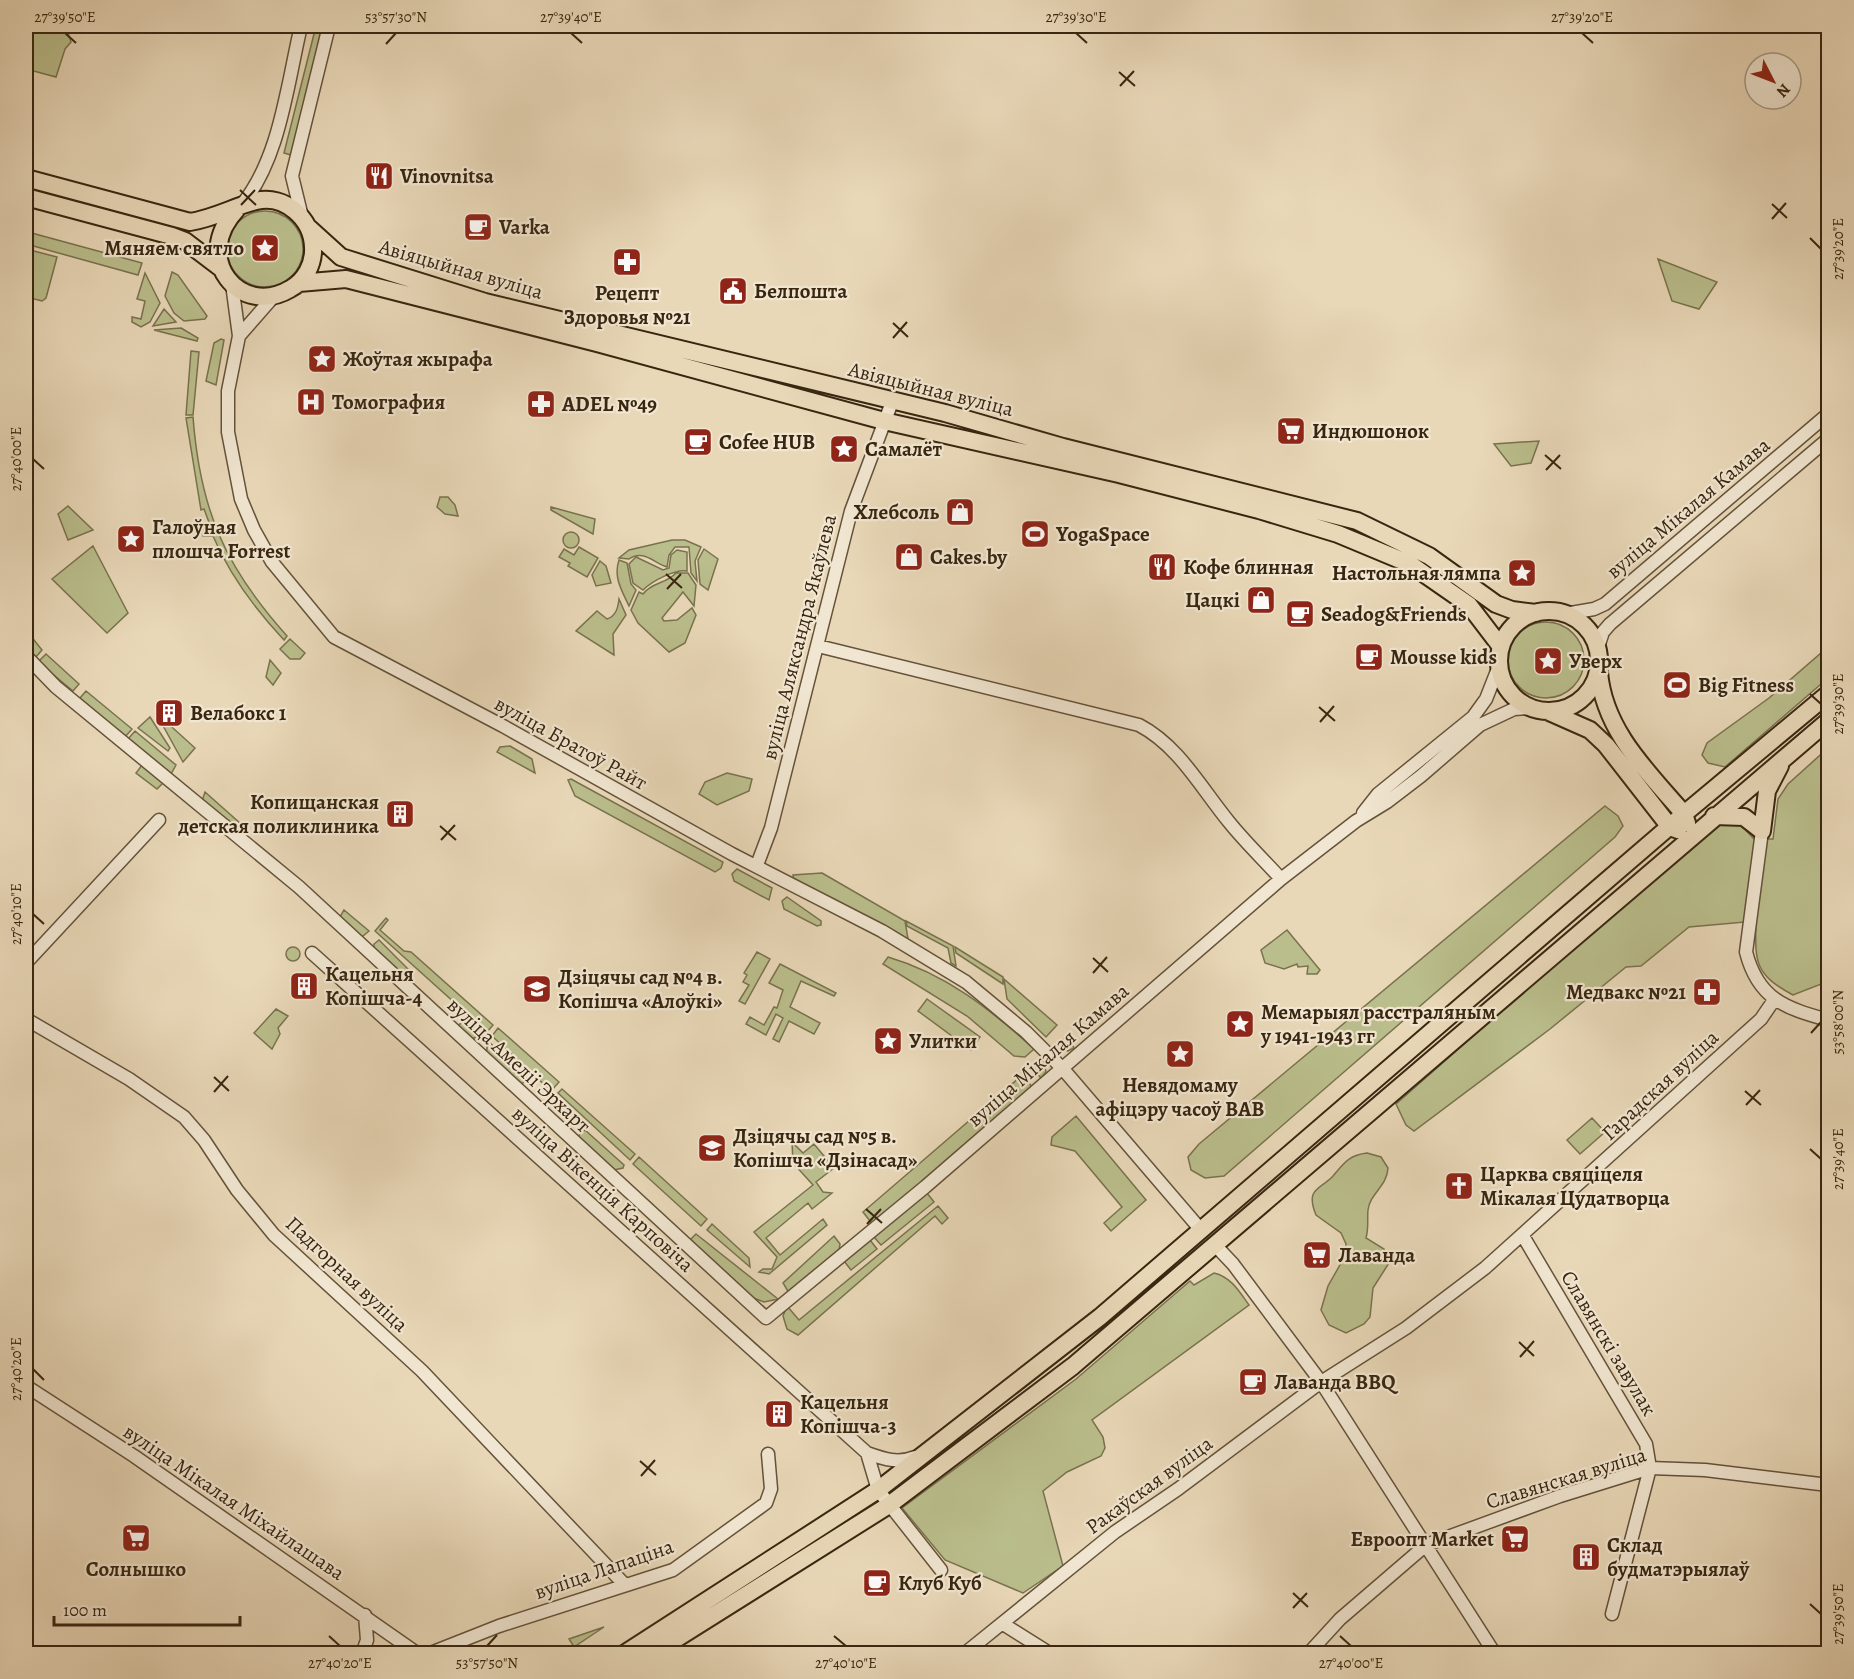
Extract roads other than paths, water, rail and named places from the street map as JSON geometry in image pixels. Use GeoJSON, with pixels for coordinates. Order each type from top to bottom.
{"type":"FeatureCollection","features":[{"type":"Feature","properties":{"kind":"main road"},"geometry":{"type":"LineString","coordinates":[[26,178],[190,222],[237,209],[256,201],[288,206],[306,223],[313,256],[309,268],[299,283],[274,296],[251,295],[232,284],[222,269],[216,252],[218,239],[225,222],[237,209]]}},
{"type":"Feature","properties":{"kind":"main road"},"geometry":{"type":"LineString","coordinates":[[26,196],[172,236],[185,241],[222,269]]}},
{"type":"Feature","properties":{"kind":"main road","name":"Авіяцыйная вуліца"},"geometry":{"type":"LineString","coordinates":[[306,223],[341,257],[485,302],[945,413],[1063,447],[1357,521],[1429,556],[1480,595],[1512,610],[1536,613]]}},
{"type":"Feature","properties":{"kind":"main road","name":"Авіяцыйная вуліца"},"geometry":{"type":"LineString","coordinates":[[299,283],[332,278],[351,280],[597,343],[884,421],[1119,474],[1259,510],[1338,534],[1410,564],[1461,599],[1480,616],[1501,648]]}},
{"type":"Feature","properties":{"kind":"main road"},"geometry":{"type":"LineString","coordinates":[[1551,611],[1565,614],[1586,628],[1598,650],[1600,691],[1613,725],[1623,741],[1684,814],[1691,835],[1670,827],[1606,745],[1590,730],[1539,709],[1508,690],[1499,666],[1501,648],[1515,625],[1536,613],[1551,611]]}},
{"type":"Feature","properties":{"kind":"main road"},"geometry":{"type":"LineString","coordinates":[[1539,709],[1565,708],[1582,698],[1590,689],[1598,669]]}},
{"type":"Feature","properties":{"kind":"main road"},"geometry":{"type":"LineString","coordinates":[[624,1653],[878,1490],[1047,1360],[1684,814],[1828,694]]}},
{"type":"Feature","properties":{"kind":"main road"},"geometry":{"type":"LineString","coordinates":[[652,1653],[890,1505],[1073,1366],[1828,720]]}},
{"type":"Feature","properties":{"kind":"main road"},"geometry":{"type":"LineString","coordinates":[[1762,831],[1765,800],[1770,782],[1786,757]]}},
{"type":"Feature","properties":{"kind":"main road"},"geometry":{"type":"LineString","coordinates":[[1714,816],[1744,816],[1762,831]]}},
{"type":"Feature","properties":{"kind":"main road"},"geometry":{"type":"LineString","coordinates":[[1201,1230],[1215,1245]]}},
{"type":"Feature","properties":{"kind":"main road"},"geometry":{"type":"LineString","coordinates":[[926,1453],[938,1468]]}},
{"type":"Feature","properties":{"kind":"street"},"geometry":{"type":"LineString","coordinates":[[237,209],[256,188],[270,158],[301,26]]}},
{"type":"Feature","properties":{"kind":"street"},"geometry":{"type":"LineString","coordinates":[[306,223],[292,176],[329,26]]}},
{"type":"Feature","properties":{"kind":"street","name":"вуліца Братоў Райт"},"geometry":{"type":"LineString","coordinates":[[232,284],[239,336],[228,409],[229,445],[241,499],[254,530],[272,562],[334,637],[882,932],[966,982],[1026,1032],[1063,1069],[1201,1230]]}},
{"type":"Feature","properties":{"kind":"street"},"geometry":{"type":"LineString","coordinates":[[239,336],[274,296]]}},
{"type":"Feature","properties":{"kind":"street","name":"вуліца Аляксандра Якаўлева"},"geometry":{"type":"LineString","coordinates":[[757,865],[771,828],[851,511],[892,402]]}},
{"type":"Feature","properties":{"kind":"street","name":"вуліца Мікалая Камава"},"geometry":{"type":"LineString","coordinates":[[1565,614],[1594,609],[1605,604],[1828,414]]}},
{"type":"Feature","properties":{"kind":"street","name":"вуліца Мікалая Камава"},"geometry":{"type":"LineString","coordinates":[[1598,650],[1603,632],[1610,624],[1828,439]]}},
{"type":"Feature","properties":{"kind":"street"},"geometry":{"type":"LineString","coordinates":[[818,646],[1139,725],[1157,734],[1178,756],[1230,823],[1281,879]]}},
{"type":"Feature","properties":{"kind":"street","name":"вуліца Амеліі Эрхарт"},"geometry":{"type":"LineString","coordinates":[[26,656],[56,687],[299,887],[766,1318]]}},
{"type":"Feature","properties":{"kind":"street","name":"вуліца Мікалая Камава"},"geometry":{"type":"LineString","coordinates":[[1356,821],[1378,794],[1473,717],[1486,699],[1499,666]]}},
{"type":"Feature","properties":{"kind":"street","name":"вуліца Мікалая Камава"},"geometry":{"type":"LineString","coordinates":[[766,1318],[1063,1069],[1281,879],[1356,821],[1387,802],[1421,776],[1480,725],[1515,709],[1539,709]]}},
{"type":"Feature","properties":{"kind":"street"},"geometry":{"type":"LineString","coordinates":[[26,963],[159,820]]}},
{"type":"Feature","properties":{"kind":"street"},"geometry":{"type":"LineString","coordinates":[[1762,831],[1746,952],[1756,980],[1774,1000],[1828,1020]]}},
{"type":"Feature","properties":{"kind":"street","name":"вуліца Вікенція Карповіча"},"geometry":{"type":"LineString","coordinates":[[312,953],[867,1454]]}},
{"type":"Feature","properties":{"kind":"street","name":"Гарадская вуліца"},"geometry":{"type":"LineString","coordinates":[[1322,1382],[1441,1303],[1523,1236],[1761,1019],[1774,1000]]}},
{"type":"Feature","properties":{"kind":"street","name":"Падгорная вуліца"},"geometry":{"type":"LineString","coordinates":[[26,1019],[156,1096],[184,1117],[199,1133],[242,1197],[274,1235],[422,1371],[624,1584]]}},
{"type":"Feature","properties":{"kind":"street","name":"Славянскі завулак"},"geometry":{"type":"LineString","coordinates":[[1523,1236],[1646,1444],[1650,1468],[1612,1614]]}},
{"type":"Feature","properties":{"kind":"street"},"geometry":{"type":"LineString","coordinates":[[1215,1245],[1240,1274],[1322,1382],[1495,1653]]}},
{"type":"Feature","properties":{"kind":"street","name":"Ракаўская вуліца"},"geometry":{"type":"LineString","coordinates":[[964,1653],[1004,1624],[1115,1532],[1178,1490],[1322,1382]]}},
{"type":"Feature","properties":{"kind":"street","name":"вуліца Мікалая Міхайлашава"},"geometry":{"type":"LineString","coordinates":[[26,1386],[418,1653]]}},
{"type":"Feature","properties":{"kind":"street"},"geometry":{"type":"LineString","coordinates":[[867,1454],[891,1461],[904,1461],[926,1453]]}},
{"type":"Feature","properties":{"kind":"street","name":"вуліца Лапаціна"},"geometry":{"type":"LineString","coordinates":[[428,1653],[624,1584],[673,1570],[766,1503],[771,1489],[768,1454]]}},
{"type":"Feature","properties":{"kind":"street"},"geometry":{"type":"LineString","coordinates":[[867,1454],[878,1490],[940,1570]]}},
{"type":"Feature","properties":{"kind":"street","name":"Славянская вуліца"},"geometry":{"type":"LineString","coordinates":[[1426,1545],[1560,1496],[1650,1468],[1705,1470],[1828,1485]]}},
{"type":"Feature","properties":{"kind":"street"},"geometry":{"type":"LineString","coordinates":[[1308,1653],[1340,1619],[1426,1545]]}},
{"type":"Feature","properties":{"kind":"street"},"geometry":{"type":"LineString","coordinates":[[362,1653],[367,1640],[365,1615]]}},
{"type":"Feature","properties":{"kind":"street"},"geometry":{"type":"LineString","coordinates":[[1004,1624],[1051,1653]]}},
{"type":"Feature","properties":{"kind":"place","name":"Vinovnitsa"},"geometry":{"type":"Point","coordinates":[379,176]}},
{"type":"Feature","properties":{"kind":"place","name":"Varka"},"geometry":{"type":"Point","coordinates":[478,227]}},
{"type":"Feature","properties":{"kind":"place","name":"Мяняем святло"},"geometry":{"type":"Point","coordinates":[265,248]}},
{"type":"Feature","properties":{"kind":"place","name":"Рецепт Здоровья №21"},"geometry":{"type":"Point","coordinates":[627,262]}},
{"type":"Feature","properties":{"kind":"place","name":"Белпошта"},"geometry":{"type":"Point","coordinates":[733,291]}},
{"type":"Feature","properties":{"kind":"place","name":"Жоўтая жырафа"},"geometry":{"type":"Point","coordinates":[322,359]}},
{"type":"Feature","properties":{"kind":"place","name":"Томография"},"geometry":{"type":"Point","coordinates":[311,402]}},
{"type":"Feature","properties":{"kind":"place","name":"ADEL №49"},"geometry":{"type":"Point","coordinates":[541,404]}},
{"type":"Feature","properties":{"kind":"place","name":"Индюшонок"},"geometry":{"type":"Point","coordinates":[1291,431]}},
{"type":"Feature","properties":{"kind":"place","name":"Cofee HUB"},"geometry":{"type":"Point","coordinates":[698,442]}},
{"type":"Feature","properties":{"kind":"place","name":"Самалёт"},"geometry":{"type":"Point","coordinates":[844,449]}},
{"type":"Feature","properties":{"kind":"place","name":"Хлебсоль"},"geometry":{"type":"Point","coordinates":[960,512]}},
{"type":"Feature","properties":{"kind":"place","name":"YogaSpace"},"geometry":{"type":"Point","coordinates":[1035,534]}},
{"type":"Feature","properties":{"kind":"place","name":"Галоўная плошча Forrest"},"geometry":{"type":"Point","coordinates":[131,539]}},
{"type":"Feature","properties":{"kind":"place","name":"Cakes.by"},"geometry":{"type":"Point","coordinates":[909,557]}},
{"type":"Feature","properties":{"kind":"place","name":"Кофе блинная"},"geometry":{"type":"Point","coordinates":[1162,567]}},
{"type":"Feature","properties":{"kind":"place","name":"Настольная лямпа"},"geometry":{"type":"Point","coordinates":[1522,573]}},
{"type":"Feature","properties":{"kind":"place","name":"Цацкi"},"geometry":{"type":"Point","coordinates":[1261,600]}},
{"type":"Feature","properties":{"kind":"place","name":"Seadog&Friends"},"geometry":{"type":"Point","coordinates":[1300,614]}},
{"type":"Feature","properties":{"kind":"place","name":"Mousse kids"},"geometry":{"type":"Point","coordinates":[1369,657]}},
{"type":"Feature","properties":{"kind":"place","name":"Уверх"},"geometry":{"type":"Point","coordinates":[1548,661]}},
{"type":"Feature","properties":{"kind":"place","name":"Big Fitness"},"geometry":{"type":"Point","coordinates":[1677,685]}},
{"type":"Feature","properties":{"kind":"place","name":"Велабокс 1"},"geometry":{"type":"Point","coordinates":[169,713]}},
{"type":"Feature","properties":{"kind":"place","name":"Копищанская детская поликлиника"},"geometry":{"type":"Point","coordinates":[400,814]}},
{"type":"Feature","properties":{"kind":"place","name":"Кацельня Копішча-4"},"geometry":{"type":"Point","coordinates":[304,986]}},
{"type":"Feature","properties":{"kind":"place","name":"Дзіцячы сад №4 в. Копішча «Алоўкі»"},"geometry":{"type":"Point","coordinates":[537,989]}},
{"type":"Feature","properties":{"kind":"place","name":"Медвакс №21"},"geometry":{"type":"Point","coordinates":[1707,992]}},
{"type":"Feature","properties":{"kind":"place","name":"Мемарыял расстраляным у 1941-1943 гг"},"geometry":{"type":"Point","coordinates":[1240,1024]}},
{"type":"Feature","properties":{"kind":"place","name":"Улитки"},"geometry":{"type":"Point","coordinates":[888,1041]}},
{"type":"Feature","properties":{"kind":"place","name":"Невядомаму афіцэру часоў ВАВ"},"geometry":{"type":"Point","coordinates":[1180,1054]}},
{"type":"Feature","properties":{"kind":"place","name":"Дзіцячы сад №5 в. Копішча «Дзінасад»"},"geometry":{"type":"Point","coordinates":[712,1148]}},
{"type":"Feature","properties":{"kind":"place","name":"Царква свяціцеля Мікалая Цудатворца"},"geometry":{"type":"Point","coordinates":[1459,1186]}},
{"type":"Feature","properties":{"kind":"place","name":"Лаванда"},"geometry":{"type":"Point","coordinates":[1317,1255]}},
{"type":"Feature","properties":{"kind":"place","name":"Лаванда BBQ"},"geometry":{"type":"Point","coordinates":[1253,1382]}},
{"type":"Feature","properties":{"kind":"place","name":"Кацельня Копішча-3"},"geometry":{"type":"Point","coordinates":[779,1414]}},
{"type":"Feature","properties":{"kind":"place","name":"Солнышко"},"geometry":{"type":"Point","coordinates":[136,1538]}},
{"type":"Feature","properties":{"kind":"place","name":"Евроопт Market"},"geometry":{"type":"Point","coordinates":[1515,1539]}},
{"type":"Feature","properties":{"kind":"place","name":"Склад будматэрыялаў"},"geometry":{"type":"Point","coordinates":[1586,1557]}},
{"type":"Feature","properties":{"kind":"place","name":"Клуб Куб"},"geometry":{"type":"Point","coordinates":[877,1583]}}]}
